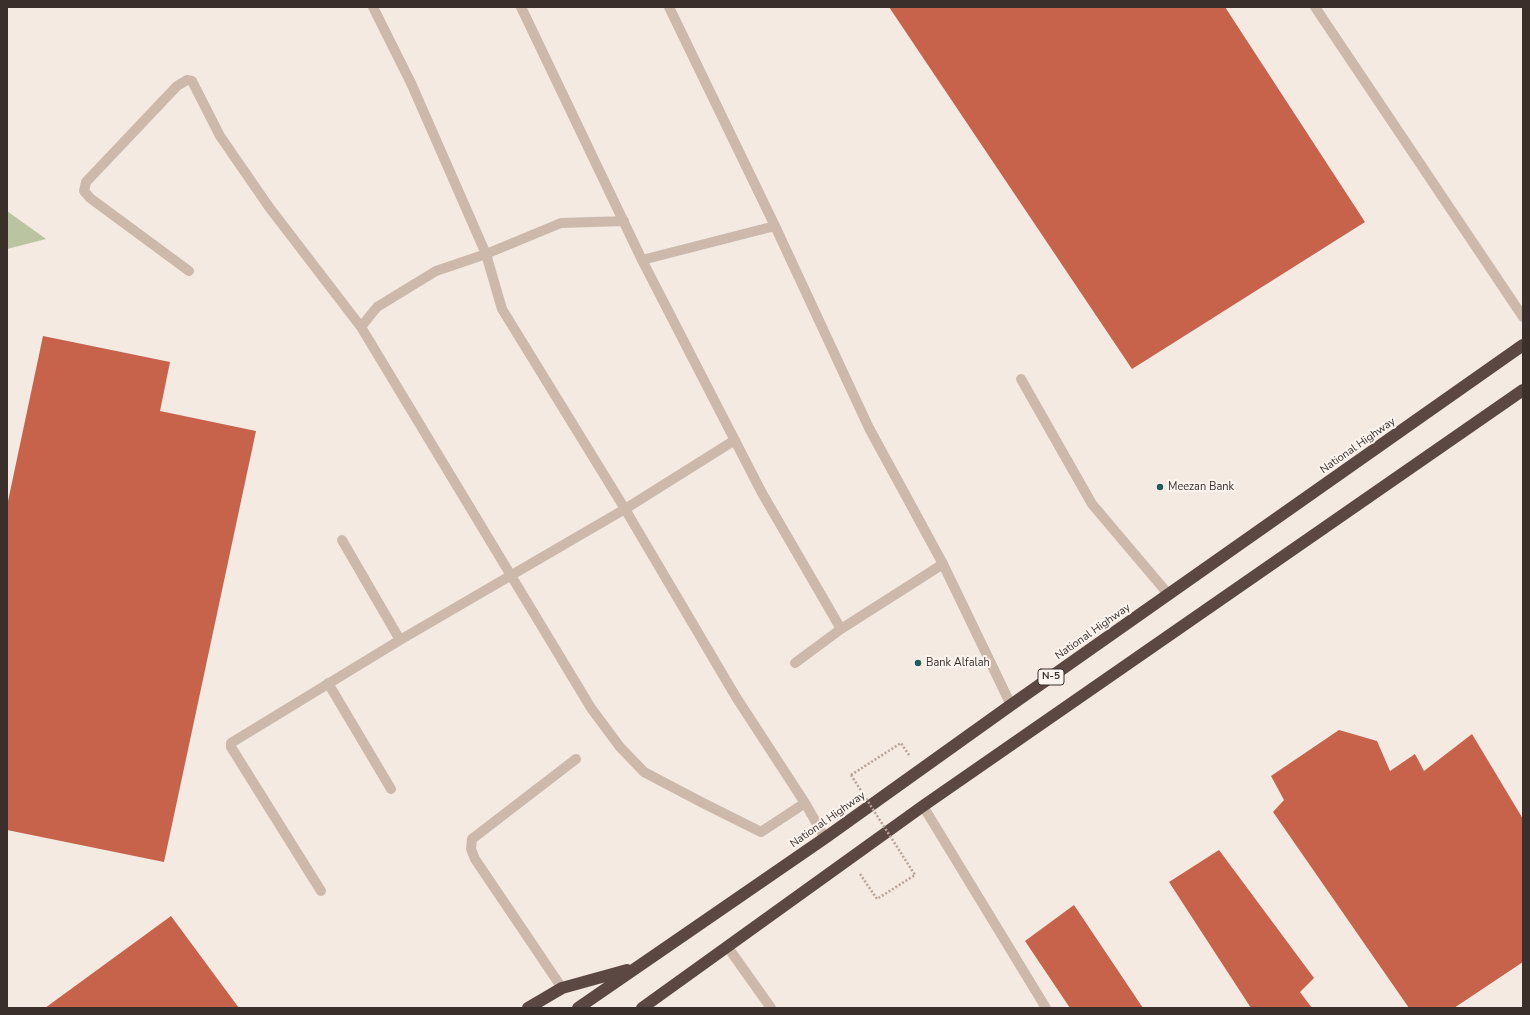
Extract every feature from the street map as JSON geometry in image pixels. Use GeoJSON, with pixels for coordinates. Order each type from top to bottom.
{"type":"FeatureCollection","features":[{"type":"Feature","properties":{"kind":"highway","name":"National Highway"},"geometry":{"type":"LineString","coordinates":[[578,1008],[825,838],[1011,705],[1523,346]]}},
{"type":"Feature","properties":{"kind":"highway"},"geometry":{"type":"LineString","coordinates":[[642,1008],[923,806],[1523,390]]}},
{"type":"Feature","properties":{"kind":"highway"},"geometry":{"type":"LineString","coordinates":[[528,1008],[562,988],[637,967]]}},
{"type":"Feature","properties":{"kind":"street"},"geometry":{"type":"LineString","coordinates":[[373,7],[411,83],[486,254],[502,309],[625,509],[736,697],[805,803],[825,838]]}},
{"type":"Feature","properties":{"kind":"street"},"geometry":{"type":"LineString","coordinates":[[521,7],[642,260],[762,493],[841,629]]}},
{"type":"Feature","properties":{"kind":"street"},"geometry":{"type":"LineString","coordinates":[[669,7],[775,226],[869,428],[943,564],[1011,705]]}},
{"type":"Feature","properties":{"kind":"street"},"geometry":{"type":"LineString","coordinates":[[1315,7],[1523,317]]}},
{"type":"Feature","properties":{"kind":"street"},"geometry":{"type":"LineString","coordinates":[[189,271],[90,198],[84,191],[86,182],[177,86],[187,80],[192,82],[220,136],[269,207],[361,327],[591,708],[620,747],[644,772],[761,832],[805,803]]}},
{"type":"Feature","properties":{"kind":"street"},"geometry":{"type":"LineString","coordinates":[[361,327],[377,307],[436,271],[486,254],[562,223],[624,222]]}},
{"type":"Feature","properties":{"kind":"street"},"geometry":{"type":"LineString","coordinates":[[642,260],[775,226]]}},
{"type":"Feature","properties":{"kind":"street"},"geometry":{"type":"LineString","coordinates":[[1021,379],[1092,504],[1169,595]]}},
{"type":"Feature","properties":{"kind":"street"},"geometry":{"type":"LineString","coordinates":[[322,891],[231,747],[231,743],[400,640],[625,509],[735,440]]}},
{"type":"Feature","properties":{"kind":"street"},"geometry":{"type":"LineString","coordinates":[[342,540],[400,640]]}},
{"type":"Feature","properties":{"kind":"street"},"geometry":{"type":"LineString","coordinates":[[795,663],[841,629],[943,564]]}},
{"type":"Feature","properties":{"kind":"street"},"geometry":{"type":"LineString","coordinates":[[328,683],[391,789]]}},
{"type":"Feature","properties":{"kind":"street"},"geometry":{"type":"LineString","coordinates":[[562,988],[475,859],[471,849],[471,844],[472,839],[576,759]]}},
{"type":"Feature","properties":{"kind":"street"},"geometry":{"type":"LineString","coordinates":[[923,806],[1046,1008]]}},
{"type":"Feature","properties":{"kind":"street"},"geometry":{"type":"LineString","coordinates":[[727,946],[771,1008]]}},
{"type":"Feature","properties":{"kind":"path"},"geometry":{"type":"LineString","coordinates":[[850,858],[877,899],[915,875],[851,775],[901,743]]}},
{"type":"Feature","properties":{"kind":"green space"},"geometry":{"type":"Polygon","coordinates":[[[7,211],[46,239],[7,249],[7,211]]]}},
{"type":"Feature","properties":{"kind":"building"},"geometry":{"type":"Polygon","coordinates":[[[889,7],[1225,7],[1365,222],[1132,369],[889,7]]]}},
{"type":"Feature","properties":{"kind":"building"},"geometry":{"type":"Polygon","coordinates":[[[43,336],[170,362],[160,411],[256,431],[164,862],[7,830],[7,506],[43,336]]]}},
{"type":"Feature","properties":{"kind":"building"},"geometry":{"type":"Polygon","coordinates":[[[1339,730],[1377,741],[1390,771],[1415,754],[1424,771],[1472,734],[1523,819],[1523,962],[1454,1008],[1409,1008],[1273,812],[1284,800],[1271,776],[1339,730]]]}},
{"type":"Feature","properties":{"kind":"building"},"geometry":{"type":"Polygon","coordinates":[[[1219,850],[1314,978],[1300,992],[1312,1008],[1251,1008],[1169,882],[1219,850]]]}},
{"type":"Feature","properties":{"kind":"building"},"geometry":{"type":"Polygon","coordinates":[[[1074,905],[1143,1008],[1070,1008],[1025,941],[1074,905]]]}},
{"type":"Feature","properties":{"kind":"building"},"geometry":{"type":"Polygon","coordinates":[[[171,916],[239,1008],[45,1008],[171,916]]]}},
{"type":"Feature","properties":{"kind":"place","name":"Meezan Bank"},"geometry":{"type":"Point","coordinates":[1160,487]}},
{"type":"Feature","properties":{"kind":"place","name":"Bank Alfalah"},"geometry":{"type":"Point","coordinates":[918,663]}}]}
